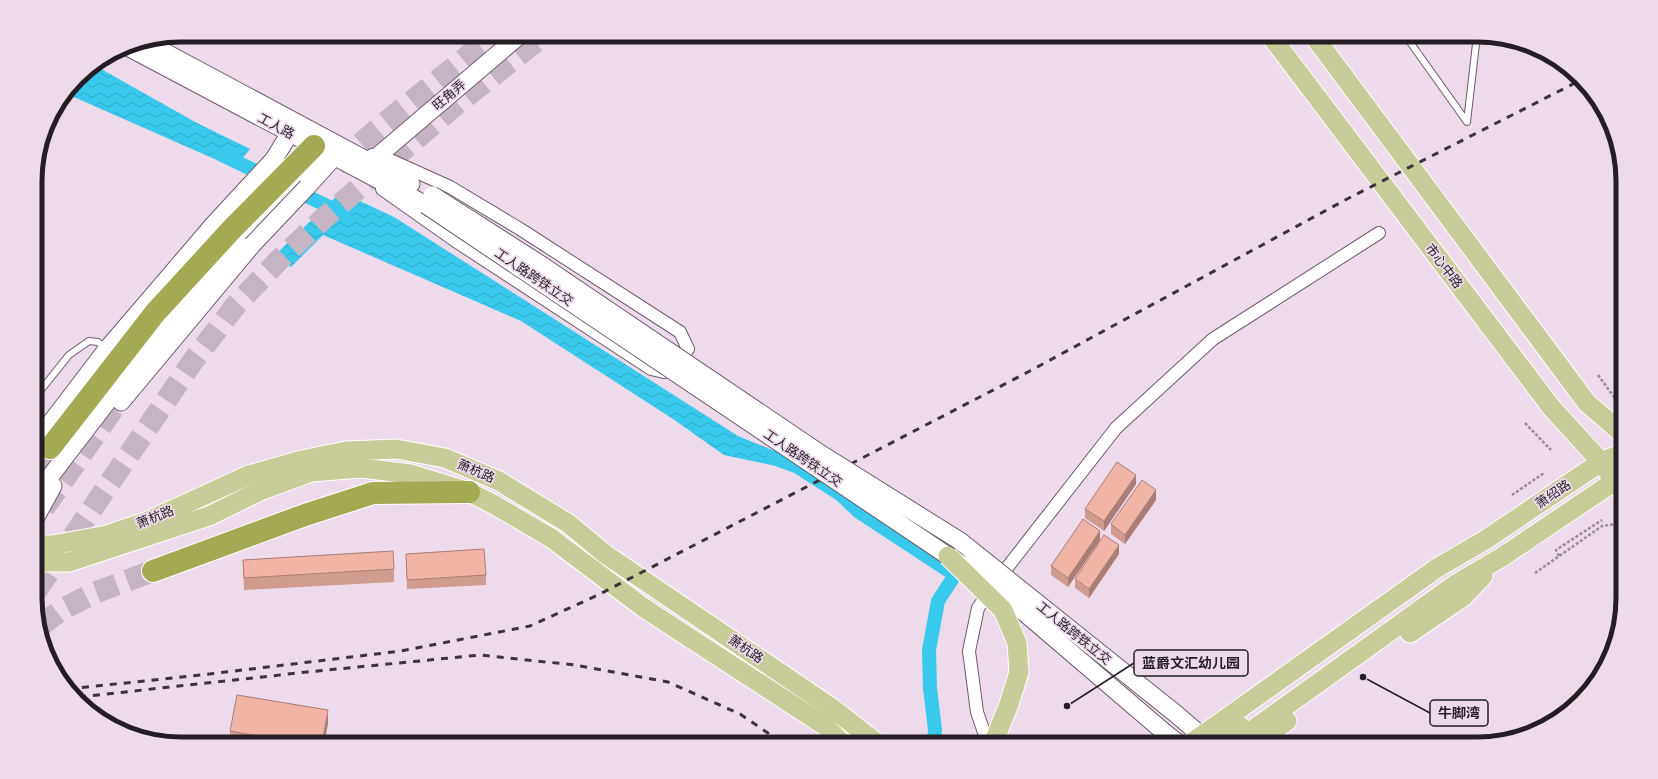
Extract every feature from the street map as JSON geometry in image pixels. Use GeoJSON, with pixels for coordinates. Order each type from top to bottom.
{"type":"FeatureCollection","features":[{"type":"Feature","properties":{"kind":"highway"},"geometry":{"type":"LineString","coordinates":[[43,445],[155,314],[294,174],[324,152]]}},
{"type":"Feature","properties":{"kind":"highway"},"geometry":{"type":"LineString","coordinates":[[153,570],[305,515],[373,493],[469,492]]}},
{"type":"Feature","properties":{"kind":"main road","name":"旺角弄"},"geometry":{"type":"LineString","coordinates":[[379,155],[512,42]]}},
{"type":"Feature","properties":{"kind":"main road","name":"市心中路"},"geometry":{"type":"LineString","coordinates":[[1275,42],[1551,407],[1616,479]]}},
{"type":"Feature","properties":{"kind":"main road"},"geometry":{"type":"LineString","coordinates":[[1317,42],[1587,403],[1616,429]]}},
{"type":"Feature","properties":{"kind":"main road","name":"工人路"},"geometry":{"type":"LineString","coordinates":[[152,45],[357,162],[405,193],[429,200]]}},
{"type":"Feature","properties":{"kind":"main road","name":"工人路"},"geometry":{"type":"LineString","coordinates":[[135,51],[324,152],[357,162]]}},
{"type":"Feature","properties":{"kind":"main road"},"geometry":{"type":"LineString","coordinates":[[290,133],[294,174]]}},
{"type":"Feature","properties":{"kind":"main road","name":"工人路跨铁立交"},"geometry":{"type":"LineString","coordinates":[[429,200],[948,556],[984,578],[1170,737]]}},
{"type":"Feature","properties":{"kind":"main road","name":"工人路跨铁立交"},"geometry":{"type":"LineString","coordinates":[[429,200],[549,270],[821,454],[960,540],[1176,714],[1200,737]]}},
{"type":"Feature","properties":{"kind":"main road"},"geometry":{"type":"LineString","coordinates":[[43,445],[107,349],[235,234]]}},
{"type":"Feature","properties":{"kind":"main road"},"geometry":{"type":"LineString","coordinates":[[42,487],[235,234]]}},
{"type":"Feature","properties":{"kind":"main road"},"geometry":{"type":"LineString","coordinates":[[42,505],[60,475],[235,234]]}},
{"type":"Feature","properties":{"kind":"main road","name":"萧杭路"},"geometry":{"type":"LineString","coordinates":[[42,545],[52,545],[107,535],[148,521],[250,475],[302,460],[346,451],[396,449],[445,458],[499,481],[569,524],[605,554],[857,726],[870,737]]}},
{"type":"Feature","properties":{"kind":"main road","name":"萧绍路"},"geometry":{"type":"LineString","coordinates":[[1485,540],[1601,462],[1616,456]]}},
{"type":"Feature","properties":{"kind":"main road","name":"萧杭路"},"geometry":{"type":"LineString","coordinates":[[42,562],[69,562],[210,516],[262,490],[311,472],[361,468],[410,474],[469,492],[493,504],[551,538],[644,608],[825,726],[836,737]]}},
{"type":"Feature","properties":{"kind":"main road","name":"萧绍路"},"geometry":{"type":"LineString","coordinates":[[1502,557],[1616,486]]}},
{"type":"Feature","properties":{"kind":"main road"},"geometry":{"type":"LineString","coordinates":[[1242,737],[1451,580],[1485,540]]}},
{"type":"Feature","properties":{"kind":"main road"},"geometry":{"type":"LineString","coordinates":[[1212,737],[1437,568],[1485,540]]}},
{"type":"Feature","properties":{"kind":"main road"},"geometry":{"type":"LineString","coordinates":[[948,556],[1003,610],[1017,643],[1019,672],[1009,704],[995,737]]}},
{"type":"Feature","properties":{"kind":"main road"},"geometry":{"type":"LineString","coordinates":[[1213,737],[1451,580],[1502,557]]}},
{"type":"Feature","properties":{"kind":"main road"},"geometry":{"type":"LineString","coordinates":[[1265,737],[1356,670],[1463,597],[1502,557]]}},
{"type":"Feature","properties":{"kind":"street"},"geometry":{"type":"LineString","coordinates":[[379,155],[450,187],[520,229],[680,332],[688,349],[680,361],[664,372],[651,369],[457,242],[399,201],[357,162],[379,155]]}},
{"type":"Feature","properties":{"kind":"street"},"geometry":{"type":"LineString","coordinates":[[986,737],[977,712],[969,651],[978,608],[999,578],[1116,428],[1213,339],[1379,233]]}},
{"type":"Feature","properties":{"kind":"lane"},"geometry":{"type":"LineString","coordinates":[[1410,42],[1467,122],[1476,42]]}},
{"type":"Feature","properties":{"kind":"lane"},"geometry":{"type":"LineString","coordinates":[[42,388],[69,354],[89,340],[98,342],[107,349]]}},
{"type":"Feature","properties":{"kind":"path"},"geometry":{"type":"LineString","coordinates":[[1598,375],[1616,400]]}},
{"type":"Feature","properties":{"kind":"path"},"geometry":{"type":"LineString","coordinates":[[1525,423],[1551,450]]}},
{"type":"Feature","properties":{"kind":"path"},"geometry":{"type":"LineString","coordinates":[[1512,496],[1544,473]]}},
{"type":"Feature","properties":{"kind":"path"},"geometry":{"type":"LineString","coordinates":[[1559,556],[1556,550],[1602,520]]}},
{"type":"Feature","properties":{"kind":"path"},"geometry":{"type":"LineString","coordinates":[[1535,573],[1602,526],[1616,524]]}},
{"type":"Feature","properties":{"kind":"water"},"geometry":{"type":"Polygon","coordinates":[[[100,68],[197,123],[250,149],[235,168],[71,96],[89,76],[100,68]]]}},
{"type":"Feature","properties":{"kind":"water"},"geometry":{"type":"Polygon","coordinates":[[[341,192],[394,217],[738,436],[794,459],[790,469],[724,455],[673,419],[521,321],[323,235],[291,267],[274,256],[341,192]]]}},
{"type":"Feature","properties":{"kind":"building"},"geometry":{"type":"Polygon","coordinates":[[[1117,462],[1136,475],[1104,521],[1085,509],[1117,462]]]}},
{"type":"Feature","properties":{"kind":"building"},"geometry":{"type":"Polygon","coordinates":[[[1142,480],[1156,490],[1125,535],[1111,524],[1142,480]]]}},
{"type":"Feature","properties":{"kind":"building"},"geometry":{"type":"Polygon","coordinates":[[[1083,519],[1100,531],[1068,578],[1051,566],[1083,519]]]}},
{"type":"Feature","properties":{"kind":"building"},"geometry":{"type":"Polygon","coordinates":[[[1104,535],[1119,545],[1089,589],[1075,579],[1104,535]]]}},
{"type":"Feature","properties":{"kind":"building"},"geometry":{"type":"Polygon","coordinates":[[[484,549],[486,575],[407,580],[406,554],[484,549]]]}},
{"type":"Feature","properties":{"kind":"building"},"geometry":{"type":"Polygon","coordinates":[[[393,551],[394,569],[244,578],[243,560],[393,551]]]}},
{"type":"Feature","properties":{"kind":"building"},"geometry":{"type":"Polygon","coordinates":[[[237,695],[328,710],[323,737],[264,737],[230,731],[237,695]]]}},
{"type":"Feature","properties":{"kind":"waterway"},"geometry":{"type":"LineString","coordinates":[[222,155],[270,178]]}},
{"type":"Feature","properties":{"kind":"waterway"},"geometry":{"type":"LineString","coordinates":[[292,189],[344,214]]}},
{"type":"Feature","properties":{"kind":"waterway"},"geometry":{"type":"LineString","coordinates":[[774,458],[798,467],[840,494],[859,512],[955,575],[938,601],[929,650],[930,688],[934,737]]}},
{"type":"Feature","properties":{"kind":"tunnel"},"geometry":{"type":"LineString","coordinates":[[336,165],[381,126],[485,42]]}},
{"type":"Feature","properties":{"kind":"tunnel"},"geometry":{"type":"LineString","coordinates":[[42,582],[193,361],[236,305],[279,260],[324,218],[452,108],[535,42]]}},
{"type":"Feature","properties":{"kind":"tunnel"},"geometry":{"type":"LineString","coordinates":[[44,508],[132,382]]}},
{"type":"Feature","properties":{"kind":"tunnel"},"geometry":{"type":"LineString","coordinates":[[42,460],[50,448]]}},
{"type":"Feature","properties":{"kind":"tunnel"},"geometry":{"type":"LineString","coordinates":[[44,623],[61,610],[94,593],[153,571]]}},
{"type":"Feature","properties":{"kind":"railway"},"geometry":{"type":"LineString","coordinates":[[76,688],[401,651],[530,626],[598,595],[1028,372],[1347,199],[1575,83]]}},
{"type":"Feature","properties":{"kind":"railway"},"geometry":{"type":"LineString","coordinates":[[84,697],[480,655],[575,665],[668,682],[740,714],[774,737]]}},
{"type":"Feature","properties":{"kind":"place","name":"牛脚湾"},"geometry":{"type":"Point","coordinates":[1363,677]}},
{"type":"Feature","properties":{"kind":"place","name":"蓝爵文汇幼儿园"},"geometry":{"type":"Point","coordinates":[1067,706]}}]}
